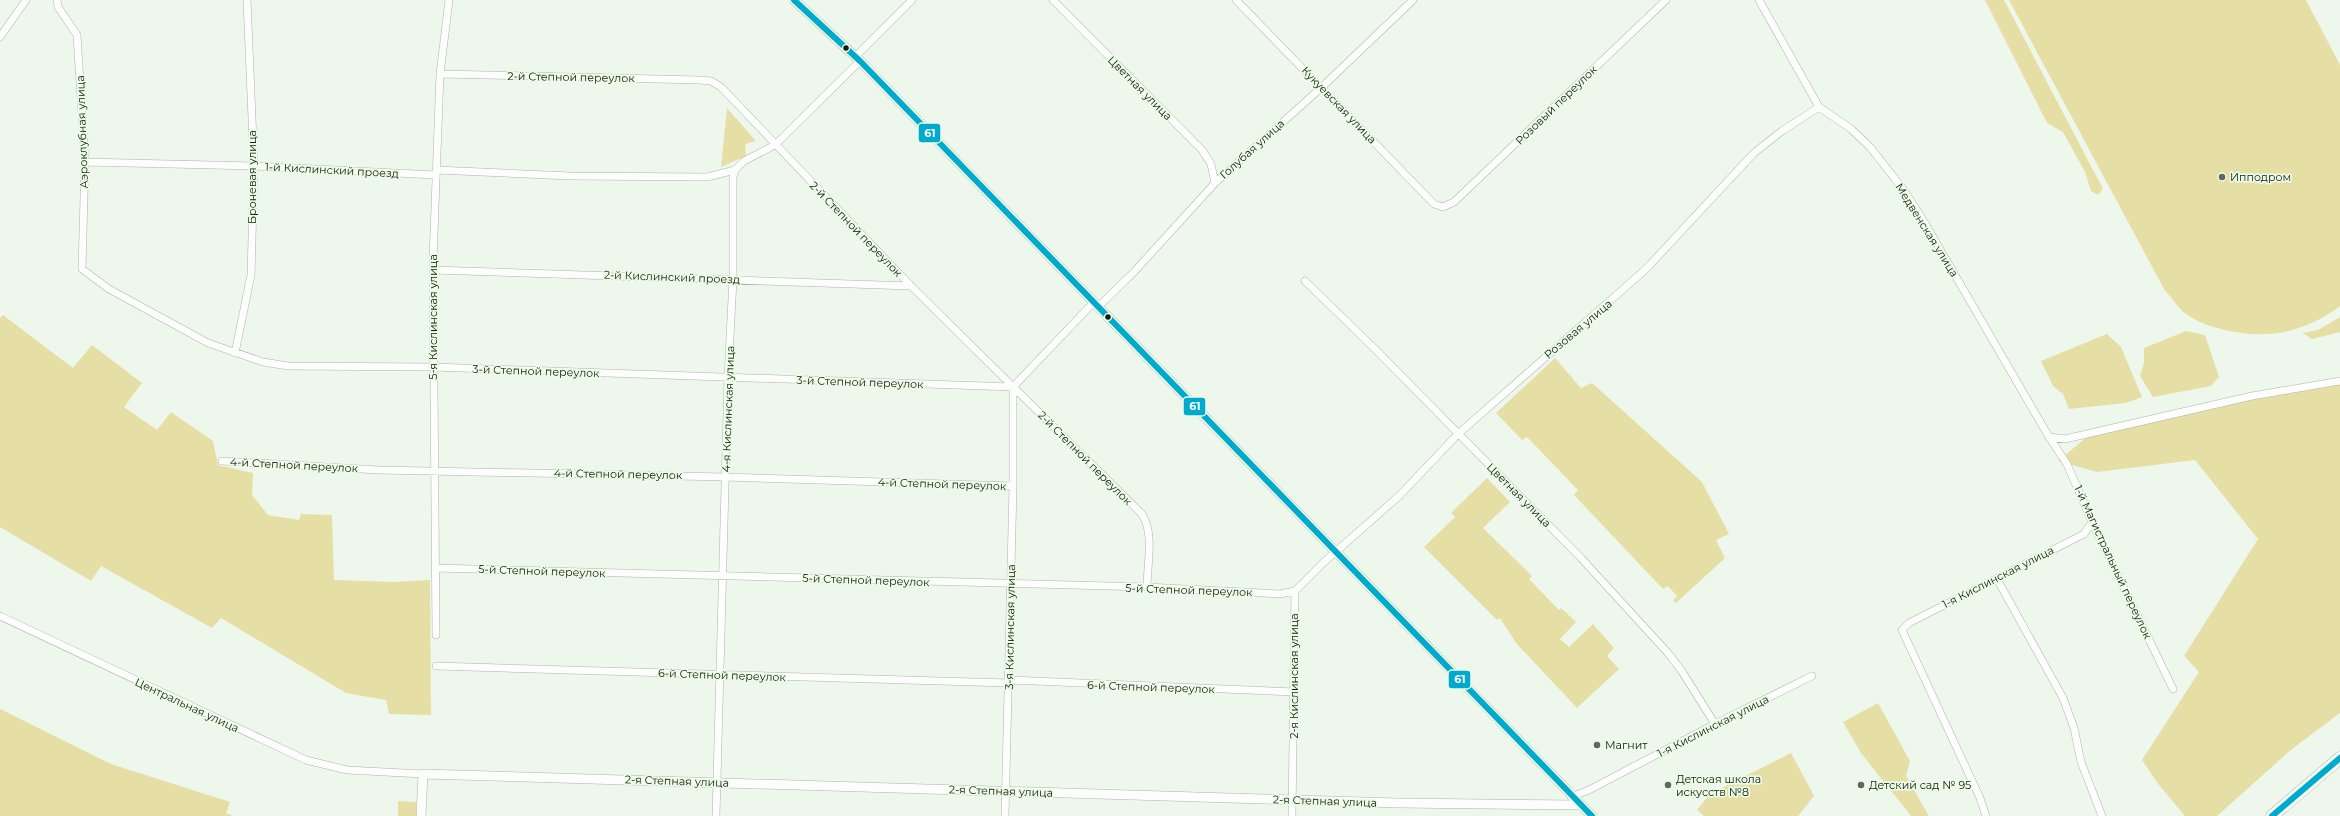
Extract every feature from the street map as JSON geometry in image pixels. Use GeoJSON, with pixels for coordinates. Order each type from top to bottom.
{"type":"FeatureCollection","features":[{"type":"Feature","properties":{"kind":"main road"},"geometry":{"type":"LineString","coordinates":[[2272,816],[2340,758]]}},
{"type":"Feature","properties":{"kind":"street"},"geometry":{"type":"LineString","coordinates":[[0,37],[26,0]]}},
{"type":"Feature","properties":{"kind":"street","name":"Аэроклубная улица"},"geometry":{"type":"LineString","coordinates":[[56,0],[58,7],[78,35],[85,162],[82,269]]}},
{"type":"Feature","properties":{"kind":"street","name":"Броневая улица"},"geometry":{"type":"LineString","coordinates":[[235,353],[251,275],[254,166],[247,0]]}},
{"type":"Feature","properties":{"kind":"street","name":"5-я Кислинская улица"},"geometry":{"type":"LineString","coordinates":[[436,635],[433,270],[440,74],[449,0]]}},
{"type":"Feature","properties":{"kind":"street"},"geometry":{"type":"LineString","coordinates":[[794,0],[858,59],[1579,805],[1592,816]]}},
{"type":"Feature","properties":{"kind":"street"},"geometry":{"type":"LineString","coordinates":[[735,170],[744,161],[775,145],[858,59],[912,0]]}},
{"type":"Feature","properties":{"kind":"street","name":"Цветная улица"},"geometry":{"type":"LineString","coordinates":[[1053,0],[1202,150],[1211,164],[1215,182]]}},
{"type":"Feature","properties":{"kind":"street","name":"Кукуевская улица"},"geometry":{"type":"LineString","coordinates":[[1236,0],[1434,204],[1443,207]]}},
{"type":"Feature","properties":{"kind":"street","name":"Голубая улица"},"geometry":{"type":"LineString","coordinates":[[1096,304],[1134,272],[1215,182],[1322,87],[1413,0]]}},
{"type":"Feature","properties":{"kind":"street","name":"Розовый переулок"},"geometry":{"type":"LineString","coordinates":[[1443,207],[1454,202],[1666,0]]}},
{"type":"Feature","properties":{"kind":"street","name":"Медвенская улица"},"geometry":{"type":"LineString","coordinates":[[1759,0],[1819,107],[1851,129],[1870,147],[1903,189],[1923,220],[2049,437]]}},
{"type":"Feature","properties":{"kind":"street","name":"2-й Степной переулок"},"geometry":{"type":"LineString","coordinates":[[440,74],[711,81],[721,88],[911,286],[1147,521],[1149,530],[1147,587]]}},
{"type":"Feature","properties":{"kind":"street","name":"Розовая улица"},"geometry":{"type":"LineString","coordinates":[[1336,553],[1399,496],[1458,434],[1646,269],[1754,153],[1782,131],[1819,107]]}},
{"type":"Feature","properties":{"kind":"street","name":"1-й Кислинский проезд"},"geometry":{"type":"LineString","coordinates":[[85,162],[570,176],[707,177],[735,170]]}},
{"type":"Feature","properties":{"kind":"street","name":"4-я Кислинская улица"},"geometry":{"type":"LineString","coordinates":[[716,816],[719,674],[724,576],[728,377],[733,279],[735,170]]}},
{"type":"Feature","properties":{"kind":"street","name":"3-й Степной переулок"},"geometry":{"type":"LineString","coordinates":[[82,269],[109,289],[208,344],[263,362],[288,366],[433,367],[1013,387]]}},
{"type":"Feature","properties":{"kind":"street","name":"2-й Кислинский проезд"},"geometry":{"type":"LineString","coordinates":[[433,270],[911,286]]}},
{"type":"Feature","properties":{"kind":"street","name":"Цветная улица"},"geometry":{"type":"LineString","coordinates":[[1305,281],[1581,558],[1681,670],[1715,724]]}},
{"type":"Feature","properties":{"kind":"street"},"geometry":{"type":"LineString","coordinates":[[1013,387],[1096,304]]}},
{"type":"Feature","properties":{"kind":"street"},"geometry":{"type":"LineString","coordinates":[[2049,437],[2065,439],[2252,396],[2340,380]]}},
{"type":"Feature","properties":{"kind":"street","name":"3-я Кислинская улица"},"geometry":{"type":"LineString","coordinates":[[1005,816],[1007,791],[1013,486],[1013,387]]}},
{"type":"Feature","properties":{"kind":"street","name":"1-й Магистральный переулок"},"geometry":{"type":"LineString","coordinates":[[2049,437],[2067,464],[2092,522],[2173,689]]}},
{"type":"Feature","properties":{"kind":"street","name":"4-й Степной переулок"},"geometry":{"type":"LineString","coordinates":[[222,461],[379,470],[725,477],[1013,486]]}},
{"type":"Feature","properties":{"kind":"street","name":"1-я Кислинская улица"},"geometry":{"type":"LineString","coordinates":[[1986,816],[1980,798],[1902,630],[1909,623],[2084,534],[2092,522]]}},
{"type":"Feature","properties":{"kind":"street"},"geometry":{"type":"LineString","coordinates":[[1295,591],[1336,553]]}},
{"type":"Feature","properties":{"kind":"street","name":"5-й Степной переулок"},"geometry":{"type":"LineString","coordinates":[[436,568],[1147,587],[1280,594],[1295,591]]}},
{"type":"Feature","properties":{"kind":"street"},"geometry":{"type":"LineString","coordinates":[[1997,579],[2063,698],[2074,728],[2081,762],[2102,816]]}},
{"type":"Feature","properties":{"kind":"street","name":"2-я Кислинская улица"},"geometry":{"type":"LineString","coordinates":[[1292,816],[1295,692],[1295,591]]}},
{"type":"Feature","properties":{"kind":"street","name":"Центральная улица"},"geometry":{"type":"LineString","coordinates":[[0,616],[306,760],[347,770],[422,774]]}},
{"type":"Feature","properties":{"kind":"street","name":"6-й Степной переулок"},"geometry":{"type":"LineString","coordinates":[[436,666],[1008,682],[1295,692]]}},
{"type":"Feature","properties":{"kind":"street","name":"1-я Кислинская улица"},"geometry":{"type":"LineString","coordinates":[[1571,796],[1589,790],[1715,724],[1812,676]]}},
{"type":"Feature","properties":{"kind":"street"},"geometry":{"type":"LineString","coordinates":[[421,816],[422,774]]}},
{"type":"Feature","properties":{"kind":"street","name":"2-я Степная улица"},"geometry":{"type":"LineString","coordinates":[[422,774],[1506,806],[1579,805]]}},
{"type":"Feature","properties":{"kind":"shaded area"},"geometry":{"type":"Polygon","coordinates":[[[1985,0],[2004,0],[2103,189],[2098,195],[2091,191],[2085,172],[2063,132],[2047,123],[1985,0]]]}},
{"type":"Feature","properties":{"kind":"shaded area","name":"Ипподром"},"geometry":{"type":"Polygon","coordinates":[[[2009,0],[2306,0],[2340,65],[2340,306],[2327,315],[2300,328],[2271,334],[2241,333],[2220,329],[2200,322],[2183,312],[2164,289],[2009,0]]]}},
{"type":"Feature","properties":{"kind":"shaded area"},"geometry":{"type":"Polygon","coordinates":[[[727,108],[756,141],[745,144],[746,156],[721,167],[727,108]]]}},
{"type":"Feature","properties":{"kind":"shaded area"},"geometry":{"type":"Polygon","coordinates":[[[3,315],[73,368],[92,345],[142,383],[124,407],[157,430],[171,412],[213,441],[218,465],[253,473],[252,495],[268,515],[299,520],[301,514],[332,515],[334,580],[395,582],[430,580],[431,715],[389,714],[386,700],[346,693],[221,618],[212,628],[101,566],[91,581],[0,527],[0,318],[3,315]]]}},
{"type":"Feature","properties":{"kind":"shaded area"},"geometry":{"type":"Polygon","coordinates":[[[2340,317],[2340,332],[2312,339],[2303,333],[2318,330],[2340,317]]]}},
{"type":"Feature","properties":{"kind":"shaded area"},"geometry":{"type":"Polygon","coordinates":[[[2186,331],[2205,335],[2219,377],[2211,386],[2153,397],[2140,376],[2144,363],[2144,348],[2186,331]]]}},
{"type":"Feature","properties":{"kind":"shaded area"},"geometry":{"type":"Polygon","coordinates":[[[2107,334],[2121,347],[2142,397],[2126,403],[2069,409],[2063,394],[2053,386],[2041,361],[2107,334]]]}},
{"type":"Feature","properties":{"kind":"shaded area"},"geometry":{"type":"Polygon","coordinates":[[[1555,358],[1581,388],[1592,383],[1702,482],[1729,534],[1716,540],[1725,558],[1676,603],[1673,600],[1677,596],[1668,586],[1663,589],[1574,495],[1578,490],[1527,437],[1522,440],[1496,413],[1555,358]]]}},
{"type":"Feature","properties":{"kind":"shaded area"},"geometry":{"type":"Polygon","coordinates":[[[2340,384],[2340,713],[2292,749],[2217,816],[2185,816],[2159,785],[2142,760],[2199,672],[2184,656],[2258,539],[2195,460],[2097,472],[2058,461],[2088,436],[2247,398],[2340,384]]]}},
{"type":"Feature","properties":{"kind":"shaded area"},"geometry":{"type":"Polygon","coordinates":[[[1487,478],[1510,502],[1483,528],[1532,576],[1529,579],[1559,610],[1561,608],[1576,622],[1560,639],[1569,647],[1593,624],[1614,648],[1607,656],[1619,669],[1577,708],[1516,643],[1500,618],[1497,620],[1424,547],[1455,517],[1451,513],[1487,478]]]}},
{"type":"Feature","properties":{"kind":"shaded area"},"geometry":{"type":"Polygon","coordinates":[[[1878,703],[1910,761],[1906,776],[1929,816],[1911,816],[1861,753],[1843,722],[1878,703]]]}},
{"type":"Feature","properties":{"kind":"shaded area"},"geometry":{"type":"Polygon","coordinates":[[[0,709],[111,764],[230,802],[226,813],[233,816],[0,816],[0,709]]]}},
{"type":"Feature","properties":{"kind":"shaded area"},"geometry":{"type":"Polygon","coordinates":[[[1791,753],[1814,796],[1798,816],[1704,816],[1697,810],[1710,794],[1791,753]]]}},
{"type":"Feature","properties":{"kind":"shaded area"},"geometry":{"type":"Polygon","coordinates":[[[398,801],[416,802],[416,816],[398,816],[398,801]]]}},
{"type":"Feature","properties":{"kind":"transit line","name":"61"},"geometry":{"type":"LineString","coordinates":[[794,0],[860,61],[1592,816]]}},
{"type":"Feature","properties":{"kind":"transit line","name":"61"},"geometry":{"type":"LineString","coordinates":[[2272,816],[2340,758]]}},
{"type":"Feature","properties":{"kind":"place","name":"Ипподром"},"geometry":{"type":"Point","coordinates":[2222,177]}},
{"type":"Feature","properties":{"kind":"place","name":"Магнит"},"geometry":{"type":"Point","coordinates":[1597,745]}},
{"type":"Feature","properties":{"kind":"place","name":"Детская школа искусств №8"},"geometry":{"type":"Point","coordinates":[1668,785]}},
{"type":"Feature","properties":{"kind":"place","name":"Детский сад № 95"},"geometry":{"type":"Point","coordinates":[1861,785]}}]}
